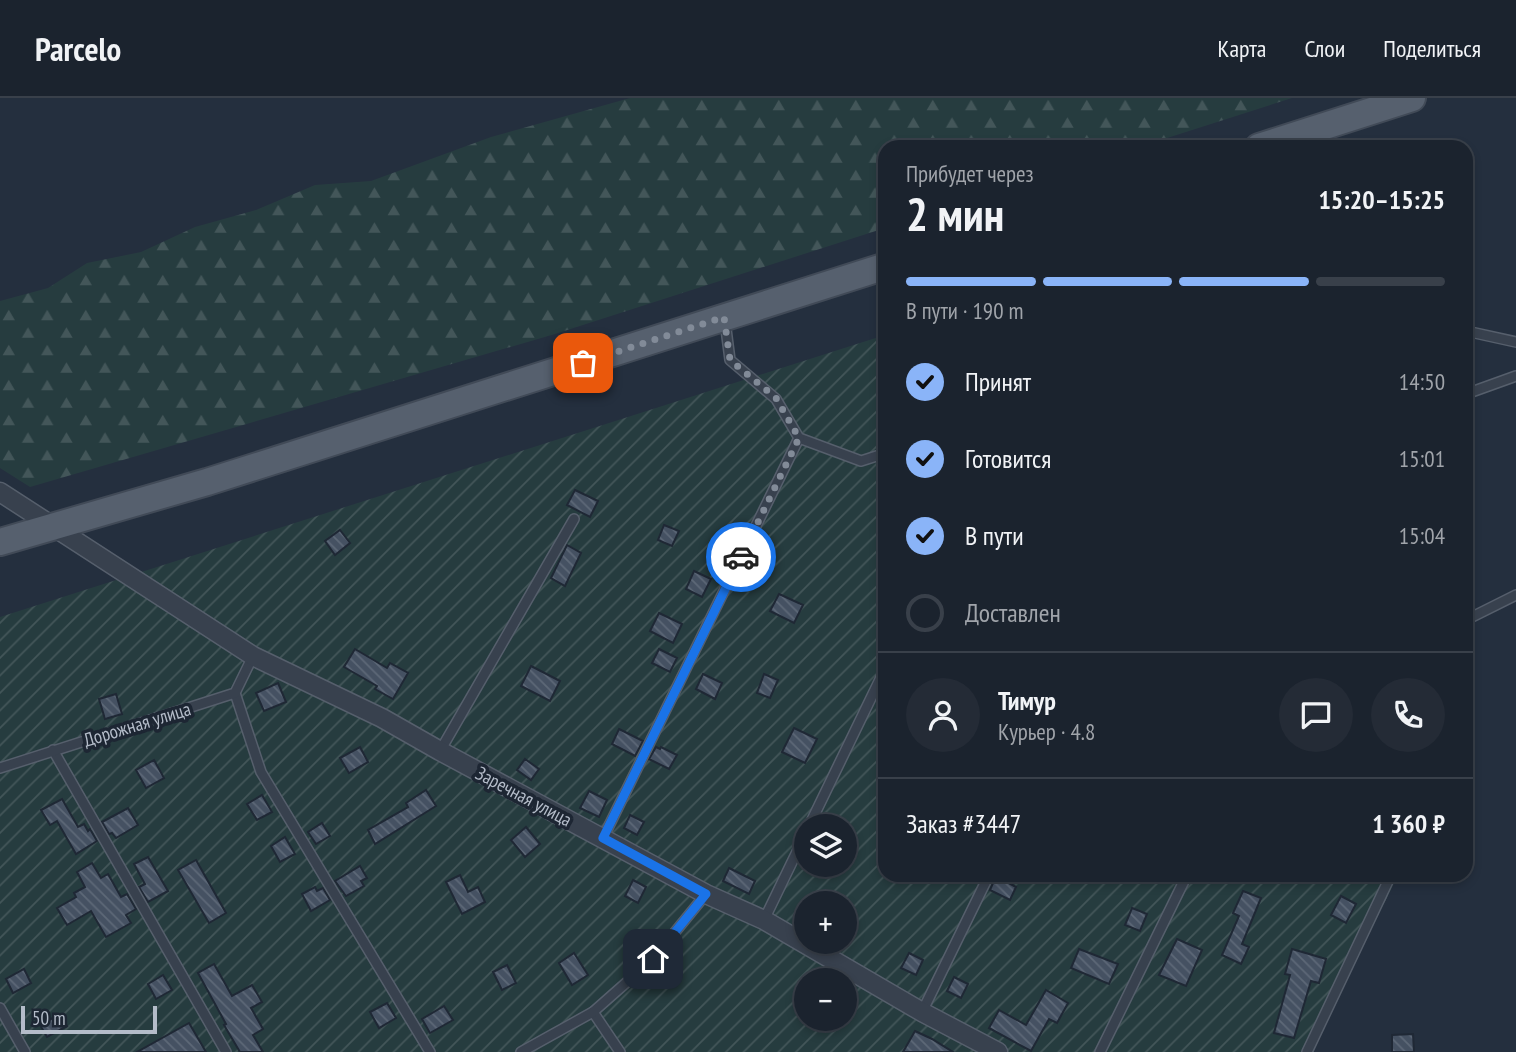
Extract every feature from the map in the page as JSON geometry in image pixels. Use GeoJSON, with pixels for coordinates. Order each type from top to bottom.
{"type":"FeatureCollection","features":[{"type":"Feature","properties":{"kind":"main road"},"geometry":{"type":"LineString","coordinates":[[1281,140],[1412,98]]}},
{"type":"Feature","properties":{"kind":"main road"},"geometry":{"type":"LineString","coordinates":[[0,542],[207,482],[878,269]]}},
{"type":"Feature","properties":{"kind":"street","name":"Заречная улица"},"geometry":{"type":"LineString","coordinates":[[0,492],[253,656],[382,718],[706,894],[764,920],[922,1013],[998,1052]]}},
{"type":"Feature","properties":{"kind":"lane"},"geometry":{"type":"LineString","coordinates":[[724,317],[730,360],[776,398],[799,438],[861,461],[878,456]]}},
{"type":"Feature","properties":{"kind":"lane"},"geometry":{"type":"LineString","coordinates":[[1473,333],[1516,342]]}},
{"type":"Feature","properties":{"kind":"lane"},"geometry":{"type":"LineString","coordinates":[[1473,391],[1516,376]]}},
{"type":"Feature","properties":{"kind":"lane"},"geometry":{"type":"LineString","coordinates":[[603,838],[799,438]]}},
{"type":"Feature","properties":{"kind":"lane"},"geometry":{"type":"LineString","coordinates":[[440,751],[574,519]]}},
{"type":"Feature","properties":{"kind":"lane"},"geometry":{"type":"LineString","coordinates":[[1473,616],[1516,595]]}},
{"type":"Feature","properties":{"kind":"lane"},"geometry":{"type":"LineString","coordinates":[[253,656],[234,693],[261,772],[430,1052]]}},
{"type":"Feature","properties":{"kind":"lane"},"geometry":{"type":"LineString","coordinates":[[815,814],[878,684]]}},
{"type":"Feature","properties":{"kind":"lane","name":"Дорожная улица"},"geometry":{"type":"LineString","coordinates":[[0,768],[234,693]]}},
{"type":"Feature","properties":{"kind":"lane"},"geometry":{"type":"LineString","coordinates":[[53,750],[226,1052]]}},
{"type":"Feature","properties":{"kind":"lane"},"geometry":{"type":"LineString","coordinates":[[764,920],[794,857]]}},
{"type":"Feature","properties":{"kind":"lane"},"geometry":{"type":"LineString","coordinates":[[922,1013],[986,882]]}},
{"type":"Feature","properties":{"kind":"lane"},"geometry":{"type":"LineString","coordinates":[[1100,1052],[1183,882]]}},
{"type":"Feature","properties":{"kind":"lane"},"geometry":{"type":"LineString","coordinates":[[1307,1052],[1388,882]]}},
{"type":"Feature","properties":{"kind":"lane"},"geometry":{"type":"LineString","coordinates":[[521,1052],[593,1013],[653,959],[706,894]]}},
{"type":"Feature","properties":{"kind":"lane"},"geometry":{"type":"LineString","coordinates":[[0,1008],[24,1052]]}},
{"type":"Feature","properties":{"kind":"lane"},"geometry":{"type":"LineString","coordinates":[[593,1013],[621,1052]]}},
{"type":"Feature","properties":{"kind":"green space"},"geometry":{"type":"Polygon","coordinates":[[[630,98],[1292,98],[1161,140],[878,140],[878,230],[555,334],[30,487],[0,468],[0,301],[48,288],[87,263],[141,252],[195,227],[256,210],[315,185],[371,181],[491,137],[630,98]]]}},
{"type":"Feature","properties":{"kind":"green space"},"geometry":{"type":"Polygon","coordinates":[[[878,337],[878,882],[1395,882],[1311,1052],[0,1052],[0,617],[878,337]]]}},
{"type":"Feature","properties":{"kind":"building"},"geometry":{"type":"Polygon","coordinates":[[[575,490],[598,501],[590,517],[567,505],[575,490]]]}},
{"type":"Feature","properties":{"kind":"building"},"geometry":{"type":"Polygon","coordinates":[[[664,525],[679,531],[672,546],[658,540],[664,525]]]}},
{"type":"Feature","properties":{"kind":"building"},"geometry":{"type":"Polygon","coordinates":[[[340,530],[350,543],[335,555],[325,541],[340,530]]]}},
{"type":"Feature","properties":{"kind":"building"},"geometry":{"type":"Polygon","coordinates":[[[567,545],[581,553],[565,586],[551,578],[567,545]]]}},
{"type":"Feature","properties":{"kind":"building"},"geometry":{"type":"Polygon","coordinates":[[[694,571],[711,579],[702,597],[686,589],[694,571]]]}},
{"type":"Feature","properties":{"kind":"building"},"geometry":{"type":"Polygon","coordinates":[[[779,594],[803,605],[794,623],[770,611],[779,594]]]}},
{"type":"Feature","properties":{"kind":"building"},"geometry":{"type":"Polygon","coordinates":[[[659,613],[682,624],[673,643],[650,631],[659,613]]]}},
{"type":"Feature","properties":{"kind":"building"},"geometry":{"type":"Polygon","coordinates":[[[355,649],[387,668],[390,663],[408,673],[393,699],[375,689],[377,686],[344,667],[355,649]]]}},
{"type":"Feature","properties":{"kind":"building"},"geometry":{"type":"Polygon","coordinates":[[[659,649],[677,658],[670,672],[652,663],[659,649]]]}},
{"type":"Feature","properties":{"kind":"building"},"geometry":{"type":"Polygon","coordinates":[[[531,666],[560,681],[550,701],[521,686],[531,666]]]}},
{"type":"Feature","properties":{"kind":"building"},"geometry":{"type":"Polygon","coordinates":[[[703,674],[722,683],[715,699],[696,689],[703,674]]]}},
{"type":"Feature","properties":{"kind":"building"},"geometry":{"type":"Polygon","coordinates":[[[764,674],[778,680],[770,698],[757,693],[764,674]]]}},
{"type":"Feature","properties":{"kind":"building"},"geometry":{"type":"Polygon","coordinates":[[[278,683],[286,702],[264,711],[256,693],[278,683]]]}},
{"type":"Feature","properties":{"kind":"building"},"geometry":{"type":"Polygon","coordinates":[[[116,694],[122,714],[105,719],[99,699],[116,694]]]}},
{"type":"Feature","properties":{"kind":"building"},"geometry":{"type":"Polygon","coordinates":[[[794,728],[817,739],[805,763],[782,752],[794,728]]]}},
{"type":"Feature","properties":{"kind":"building"},"geometry":{"type":"Polygon","coordinates":[[[619,729],[643,741],[635,756],[612,744],[619,729]]]}},
{"type":"Feature","properties":{"kind":"building"},"geometry":{"type":"Polygon","coordinates":[[[360,747],[368,762],[349,773],[340,758],[360,747]]]}},
{"type":"Feature","properties":{"kind":"building"},"geometry":{"type":"Polygon","coordinates":[[[656,747],[677,755],[669,769],[649,759],[656,747]]]}},
{"type":"Feature","properties":{"kind":"building"},"geometry":{"type":"Polygon","coordinates":[[[525,759],[539,769],[531,780],[517,770],[525,759]]]}},
{"type":"Feature","properties":{"kind":"building"},"geometry":{"type":"Polygon","coordinates":[[[154,760],[164,778],[146,788],[136,770],[154,760]]]}},
{"type":"Feature","properties":{"kind":"building"},"geometry":{"type":"Polygon","coordinates":[[[426,790],[436,806],[375,844],[368,830],[408,807],[406,803],[426,790]]]}},
{"type":"Feature","properties":{"kind":"building"},"geometry":{"type":"Polygon","coordinates":[[[589,791],[607,800],[599,817],[580,808],[589,791]]]}},
{"type":"Feature","properties":{"kind":"building"},"geometry":{"type":"Polygon","coordinates":[[[262,795],[272,812],[257,820],[247,804],[262,795]]]}},
{"type":"Feature","properties":{"kind":"building"},"geometry":{"type":"Polygon","coordinates":[[[62,799],[78,827],[84,824],[97,841],[76,854],[57,821],[50,825],[41,810],[62,799]]]}},
{"type":"Feature","properties":{"kind":"building"},"geometry":{"type":"Polygon","coordinates":[[[128,808],[138,825],[116,838],[112,833],[109,834],[102,822],[128,808]]]}},
{"type":"Feature","properties":{"kind":"building"},"geometry":{"type":"Polygon","coordinates":[[[630,815],[644,822],[637,835],[624,828],[630,815]]]}},
{"type":"Feature","properties":{"kind":"building"},"geometry":{"type":"Polygon","coordinates":[[[322,823],[330,836],[316,844],[308,832],[322,823]]]}},
{"type":"Feature","properties":{"kind":"building"},"geometry":{"type":"Polygon","coordinates":[[[526,827],[540,844],[525,857],[511,840],[526,827]]]}},
{"type":"Feature","properties":{"kind":"building"},"geometry":{"type":"Polygon","coordinates":[[[285,837],[295,854],[280,862],[271,846],[285,837]]]}},
{"type":"Feature","properties":{"kind":"building"},"geometry":{"type":"Polygon","coordinates":[[[148,857],[168,891],[148,902],[139,887],[145,884],[134,864],[148,857]]]}},
{"type":"Feature","properties":{"kind":"building"},"geometry":{"type":"Polygon","coordinates":[[[196,860],[226,913],[209,923],[178,870],[196,860]]]}},
{"type":"Feature","properties":{"kind":"building"},"geometry":{"type":"Polygon","coordinates":[[[92,863],[101,878],[108,874],[121,897],[127,894],[136,909],[126,915],[131,923],[106,937],[91,911],[67,925],[57,908],[76,897],[74,893],[85,887],[77,872],[92,863]]]}},
{"type":"Feature","properties":{"kind":"building"},"geometry":{"type":"Polygon","coordinates":[[[360,866],[367,878],[361,881],[364,886],[346,896],[335,881],[360,866]]]}},
{"type":"Feature","properties":{"kind":"building"},"geometry":{"type":"Polygon","coordinates":[[[729,868],[755,881],[749,894],[723,881],[729,868]]]}},
{"type":"Feature","properties":{"kind":"building"},"geometry":{"type":"Polygon","coordinates":[[[460,875],[468,892],[478,887],[485,902],[462,914],[446,882],[460,875]]]}},
{"type":"Feature","properties":{"kind":"building"},"geometry":{"type":"Polygon","coordinates":[[[633,880],[646,887],[638,903],[625,896],[633,880]]]}},
{"type":"Feature","properties":{"kind":"building"},"geometry":{"type":"Polygon","coordinates":[[[993,882],[1007,882],[1016,887],[1010,900],[990,890],[993,882]]]}},
{"type":"Feature","properties":{"kind":"building"},"geometry":{"type":"Polygon","coordinates":[[[315,887],[317,891],[323,888],[330,900],[311,911],[302,894],[315,887]]]}},
{"type":"Feature","properties":{"kind":"building"},"geometry":{"type":"Polygon","coordinates":[[[1243,891],[1261,898],[1242,944],[1249,947],[1241,964],[1222,955],[1239,916],[1233,913],[1243,891]]]}},
{"type":"Feature","properties":{"kind":"building"},"geometry":{"type":"Polygon","coordinates":[[[1341,896],[1356,904],[1346,923],[1331,915],[1341,896]]]}},
{"type":"Feature","properties":{"kind":"building"},"geometry":{"type":"Polygon","coordinates":[[[1132,908],[1147,914],[1140,931],[1125,925],[1132,908]]]}},
{"type":"Feature","properties":{"kind":"building"},"geometry":{"type":"Polygon","coordinates":[[[1177,939],[1202,950],[1186,986],[1159,975],[1177,939]]]}},
{"type":"Feature","properties":{"kind":"building"},"geometry":{"type":"Polygon","coordinates":[[[1079,949],[1118,964],[1109,984],[1071,968],[1079,949]]]}},
{"type":"Feature","properties":{"kind":"building"},"geometry":{"type":"Polygon","coordinates":[[[1292,949],[1326,959],[1319,983],[1311,981],[1294,1038],[1274,1033],[1290,975],[1285,974],[1292,949]]]}},
{"type":"Feature","properties":{"kind":"building"},"geometry":{"type":"Polygon","coordinates":[[[574,953],[588,975],[572,985],[559,963],[574,953]]]}},
{"type":"Feature","properties":{"kind":"building"},"geometry":{"type":"Polygon","coordinates":[[[909,953],[923,960],[916,975],[901,968],[909,953]]]}},
{"type":"Feature","properties":{"kind":"building"},"geometry":{"type":"Polygon","coordinates":[[[214,964],[232,996],[252,985],[262,1002],[251,1008],[263,1029],[253,1035],[263,1052],[240,1052],[224,1025],[226,1024],[198,973],[214,964]]]}},
{"type":"Feature","properties":{"kind":"building"},"geometry":{"type":"Polygon","coordinates":[[[507,965],[516,983],[502,990],[493,972],[507,965]]]}},
{"type":"Feature","properties":{"kind":"building"},"geometry":{"type":"Polygon","coordinates":[[[24,969],[31,983],[13,993],[6,979],[24,969]]]}},
{"type":"Feature","properties":{"kind":"building"},"geometry":{"type":"Polygon","coordinates":[[[163,975],[172,990],[156,999],[148,984],[163,975]]]}},
{"type":"Feature","properties":{"kind":"building"},"geometry":{"type":"Polygon","coordinates":[[[954,977],[968,984],[961,998],[947,991],[954,977]]]}},
{"type":"Feature","properties":{"kind":"building"},"geometry":{"type":"Polygon","coordinates":[[[1046,990],[1068,1003],[1057,1023],[1049,1019],[1031,1051],[989,1028],[999,1010],[1026,1025],[1046,990]]]}},
{"type":"Feature","properties":{"kind":"building"},"geometry":{"type":"Polygon","coordinates":[[[387,1003],[396,1018],[379,1028],[370,1012],[387,1003]]]}},
{"type":"Feature","properties":{"kind":"building"},"geometry":{"type":"Polygon","coordinates":[[[444,1006],[453,1020],[430,1033],[422,1019],[444,1006]]]}},
{"type":"Feature","properties":{"kind":"building"},"geometry":{"type":"Polygon","coordinates":[[[60,1014],[67,1026],[47,1037],[40,1025],[60,1014]]]}},
{"type":"Feature","properties":{"kind":"building"},"geometry":{"type":"Polygon","coordinates":[[[189,1023],[206,1052],[137,1052],[189,1023]]]}},
{"type":"Feature","properties":{"kind":"building"},"geometry":{"type":"Polygon","coordinates":[[[915,1031],[932,1039],[953,1052],[903,1052],[915,1031]]]}},
{"type":"Feature","properties":{"kind":"building"},"geometry":{"type":"Polygon","coordinates":[[[1413,1034],[1414,1052],[1392,1052],[1392,1035],[1413,1034]]]}},
{"type":"Feature","properties":{"kind":"way so far"},"geometry":{"type":"LineString","coordinates":[[583,363],[724,317],[730,360],[776,398],[799,438],[741,557]]}},
{"type":"Feature","properties":{"kind":"route"},"geometry":{"type":"LineString","coordinates":[[653,959],[706,894],[603,838],[741,557]]}}]}
